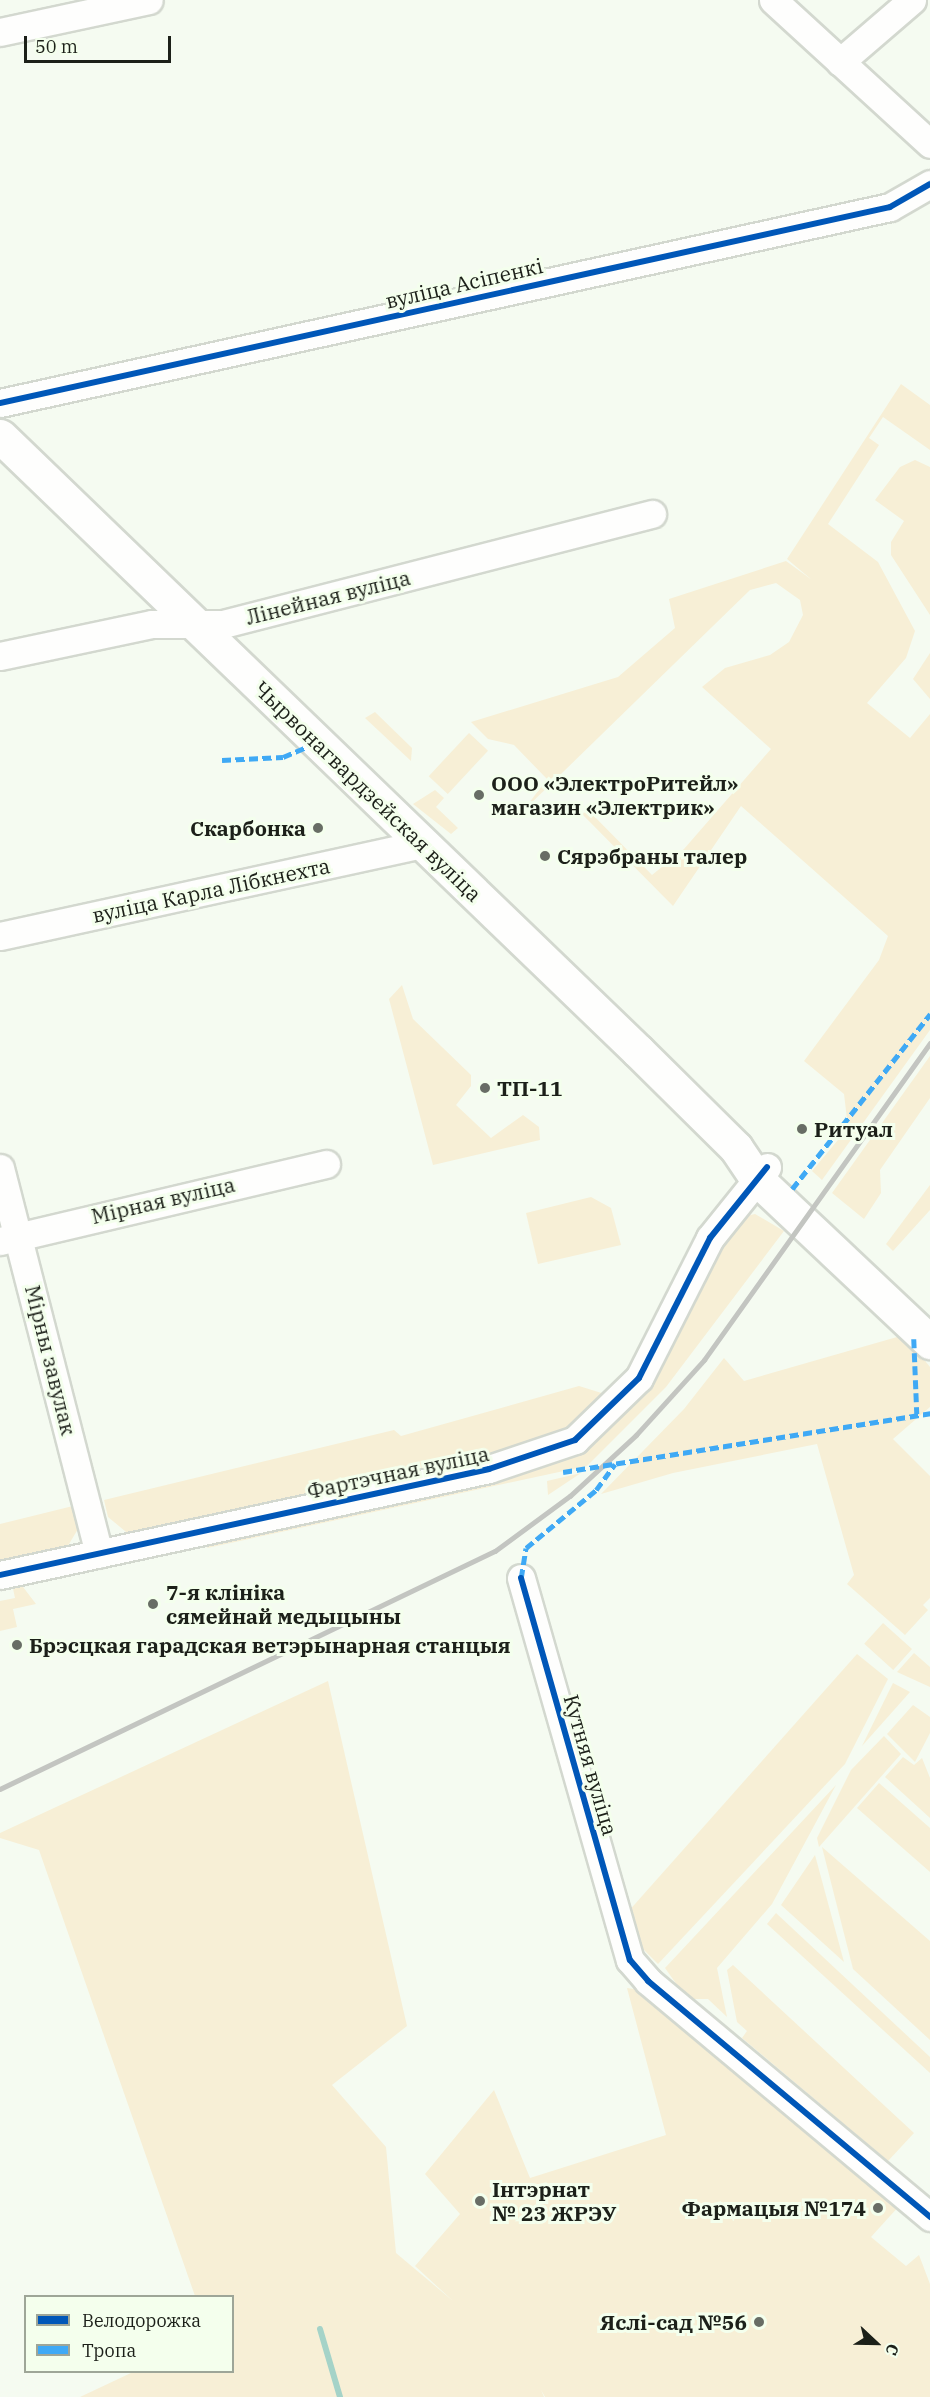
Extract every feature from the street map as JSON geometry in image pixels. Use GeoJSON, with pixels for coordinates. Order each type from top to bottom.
{"type":"FeatureCollection","features":[{"type":"Feature","properties":{"kind":"main road","name":"Чырвонагвардзейская вуліца"},"geometry":{"type":"LineString","coordinates":[[0,436],[762,1173],[930,1342]]}},
{"type":"Feature","properties":{"kind":"main road","name":"Чырвонагвардзейская вуліца"},"geometry":{"type":"LineString","coordinates":[[762,1173],[930,1316]]}},
{"type":"Feature","properties":{"kind":"street"},"geometry":{"type":"LineString","coordinates":[[0,32],[148,0]]}},
{"type":"Feature","properties":{"kind":"street"},"geometry":{"type":"LineString","coordinates":[[773,0],[930,144]]}},
{"type":"Feature","properties":{"kind":"street"},"geometry":{"type":"LineString","coordinates":[[840,62],[912,0]]}},
{"type":"Feature","properties":{"kind":"street","name":"вуліца Асіпенкі"},"geometry":{"type":"LineString","coordinates":[[0,403],[890,207],[930,184]]}},
{"type":"Feature","properties":{"kind":"street","name":"Лінейная вуліца"},"geometry":{"type":"LineString","coordinates":[[0,656],[152,624],[223,624],[652,514]]}},
{"type":"Feature","properties":{"kind":"street","name":"вуліца Карла Лібкнехта"},"geometry":{"type":"LineString","coordinates":[[0,936],[422,844]]}},
{"type":"Feature","properties":{"kind":"street","name":"Мірная вуліца"},"geometry":{"type":"LineString","coordinates":[[10,1239],[326,1164]]}},
{"type":"Feature","properties":{"kind":"street","name":"Мірны завулак"},"geometry":{"type":"LineString","coordinates":[[0,1168],[10,1239],[99,1553]]}},
{"type":"Feature","properties":{"kind":"street","name":"Фартэчная вуліца"},"geometry":{"type":"LineString","coordinates":[[0,1575],[489,1469],[575,1440],[597,1424],[639,1378],[710,1238],[762,1173]]}},
{"type":"Feature","properties":{"kind":"street","name":"Кутняя вуліца"},"geometry":{"type":"LineString","coordinates":[[520,1578],[630,1960],[648,1981],[930,2217]]}},
{"type":"Feature","properties":{"kind":"shaded area"},"geometry":{"type":"Polygon","coordinates":[[[901,384],[930,405],[930,450],[883,417],[869,438],[879,445],[828,524],[878,562],[915,631],[906,658],[867,703],[910,738],[930,714],[930,1030],[822,1180],[812,1171],[848,1128],[844,1094],[804,1061],[879,960],[888,936],[741,806],[673,906],[581,813],[590,812],[652,875],[684,849],[771,749],[702,687],[725,668],[770,655],[789,642],[803,615],[800,600],[776,583],[750,590],[523,811],[547,779],[514,745],[488,739],[471,722],[618,677],[675,628],[669,599],[786,561],[812,580],[787,559],[901,384]]]}},
{"type":"Feature","properties":{"kind":"shaded area"},"geometry":{"type":"Polygon","coordinates":[[[915,460],[930,467],[930,615],[891,555],[891,542],[904,521],[875,500],[900,467],[915,460]]]}},
{"type":"Feature","properties":{"kind":"shaded area"},"geometry":{"type":"Polygon","coordinates":[[[930,653],[930,699],[913,679],[930,653]]]}},
{"type":"Feature","properties":{"kind":"shaded area"},"geometry":{"type":"Polygon","coordinates":[[[375,712],[412,748],[411,761],[365,718],[375,712]]]}},
{"type":"Feature","properties":{"kind":"shaded area"},"geometry":{"type":"Polygon","coordinates":[[[469,733],[488,751],[448,794],[429,776],[469,733]]]}},
{"type":"Feature","properties":{"kind":"shaded area"},"geometry":{"type":"Polygon","coordinates":[[[435,790],[444,798],[436,807],[458,828],[451,834],[413,804],[435,790]]]}},
{"type":"Feature","properties":{"kind":"shaded area"},"geometry":{"type":"Polygon","coordinates":[[[402,985],[413,1019],[471,1075],[471,1086],[456,1105],[491,1138],[523,1115],[539,1127],[540,1140],[433,1165],[389,999],[402,985]]]}},
{"type":"Feature","properties":{"kind":"shaded area"},"geometry":{"type":"Polygon","coordinates":[[[930,1056],[930,1098],[880,1170],[881,1193],[864,1219],[832,1193],[930,1056]]]}},
{"type":"Feature","properties":{"kind":"shaded area"},"geometry":{"type":"Polygon","coordinates":[[[930,1185],[930,1210],[893,1251],[886,1244],[930,1185]]]}},
{"type":"Feature","properties":{"kind":"shaded area"},"geometry":{"type":"Polygon","coordinates":[[[591,1197],[611,1208],[621,1245],[538,1264],[526,1213],[591,1197]]]}},
{"type":"Feature","properties":{"kind":"shaded area"},"geometry":{"type":"Polygon","coordinates":[[[755,1214],[784,1231],[666,1387],[587,1466],[207,1548],[210,1542],[526,1470],[589,1445],[656,1372],[717,1250],[742,1217],[755,1214]]]}},
{"type":"Feature","properties":{"kind":"shaded area"},"geometry":{"type":"Polygon","coordinates":[[[904,1335],[930,1367],[930,1407],[893,1439],[930,1476],[930,1598],[923,1605],[928,1610],[905,1635],[847,1584],[854,1575],[817,1444],[673,1473],[601,1494],[684,1409],[724,1358],[744,1381],[904,1335]]]}},
{"type":"Feature","properties":{"kind":"shaded area"},"geometry":{"type":"Polygon","coordinates":[[[579,1386],[608,1395],[565,1429],[518,1450],[131,1536],[108,1517],[104,1500],[394,1430],[401,1436],[579,1386]]]}},
{"type":"Feature","properties":{"kind":"shaded area"},"geometry":{"type":"Polygon","coordinates":[[[581,1473],[548,1495],[547,1481],[581,1473]]]}},
{"type":"Feature","properties":{"kind":"shaded area"},"geometry":{"type":"Polygon","coordinates":[[[73,1506],[78,1529],[66,1549],[0,1564],[0,1524],[73,1506]]]}},
{"type":"Feature","properties":{"kind":"shaded area"},"geometry":{"type":"Polygon","coordinates":[[[20,1583],[36,1604],[13,1609],[17,1627],[0,1631],[0,1601],[15,1598],[12,1584],[20,1583]]]}},
{"type":"Feature","properties":{"kind":"shaded area"},"geometry":{"type":"Polygon","coordinates":[[[883,1623],[912,1649],[893,1670],[864,1644],[883,1623]]]}},
{"type":"Feature","properties":{"kind":"shaded area"},"geometry":{"type":"Polygon","coordinates":[[[914,1653],[930,1667],[930,1687],[897,1672],[914,1653]]]}},
{"type":"Feature","properties":{"kind":"shaded area"},"geometry":{"type":"Polygon","coordinates":[[[857,1654],[888,1679],[845,1764],[658,1964],[640,1946],[627,1913],[857,1654]]]}},
{"type":"Feature","properties":{"kind":"shaded area"},"geometry":{"type":"Polygon","coordinates":[[[328,1681],[407,2026],[332,2085],[386,2147],[396,2253],[453,2301],[415,2266],[460,2214],[425,2174],[494,2090],[530,2178],[666,2135],[627,1988],[641,1990],[900,2205],[871,2237],[906,2266],[919,2255],[930,2284],[930,2397],[545,2397],[541,2390],[544,2397],[80,2397],[131,2373],[234,2373],[234,2295],[195,2295],[39,1850],[0,1838],[0,1833],[328,1681]]]}},
{"type":"Feature","properties":{"kind":"shaded area"},"geometry":{"type":"Polygon","coordinates":[[[893,1683],[910,1692],[862,1746],[893,1683]]]}},
{"type":"Feature","properties":{"kind":"shaded area"},"geometry":{"type":"Polygon","coordinates":[[[913,1705],[930,1717],[930,1733],[915,1762],[887,1734],[913,1705]]]}},
{"type":"Feature","properties":{"kind":"shaded area"},"geometry":{"type":"Polygon","coordinates":[[[884,1736],[901,1754],[819,1847],[817,1838],[851,1770],[884,1736]]]}},
{"type":"Feature","properties":{"kind":"shaded area"},"geometry":{"type":"Polygon","coordinates":[[[903,1757],[914,1765],[922,1758],[930,1778],[930,1818],[885,1777],[903,1757]]]}},
{"type":"Feature","properties":{"kind":"shaded area"},"geometry":{"type":"Polygon","coordinates":[[[879,1783],[930,1828],[930,1872],[857,1808],[879,1783]]]}},
{"type":"Feature","properties":{"kind":"shaded area"},"geometry":{"type":"Polygon","coordinates":[[[836,1785],[772,1904],[717,1968],[727,2017],[708,1999],[687,1999],[665,1968],[836,1785]]]}},
{"type":"Feature","properties":{"kind":"shaded area"},"geometry":{"type":"Polygon","coordinates":[[[822,1847],[930,1941],[930,2040],[853,1969],[822,1847]]]}},
{"type":"Feature","properties":{"kind":"shaded area"},"geometry":{"type":"Polygon","coordinates":[[[815,1855],[844,1962],[781,1905],[815,1855]]]}},
{"type":"Feature","properties":{"kind":"shaded area"},"geometry":{"type":"Polygon","coordinates":[[[776,1913],[930,2057],[930,2073],[767,1924],[776,1913]]]}},
{"type":"Feature","properties":{"kind":"shaded area"},"geometry":{"type":"Polygon","coordinates":[[[733,1965],[914,2133],[888,2161],[742,2038],[747,2031],[737,2022],[727,1970],[733,1965]]]}},
{"type":"Feature","properties":{"kind":"waterway"},"geometry":{"type":"LineString","coordinates":[[320,2329],[340,2397]]}},
{"type":"Feature","properties":{"kind":"railway"},"geometry":{"type":"LineString","coordinates":[[0,1789],[495,1551],[570,1496],[636,1435],[704,1360],[930,1043]]}},
{"type":"Feature","properties":{"kind":"marked path"},"geometry":{"type":"LineString","coordinates":[[222,760],[283,757],[319,742]]}},
{"type":"Feature","properties":{"kind":"marked path"},"geometry":{"type":"LineString","coordinates":[[792,1189],[930,1014]]}},
{"type":"Feature","properties":{"kind":"marked path"},"geometry":{"type":"LineString","coordinates":[[914,1339],[917,1414]]}},
{"type":"Feature","properties":{"kind":"marked path"},"geometry":{"type":"LineString","coordinates":[[563,1472],[930,1413]]}},
{"type":"Feature","properties":{"kind":"marked path"},"geometry":{"type":"LineString","coordinates":[[521,1578],[526,1548],[596,1490],[615,1464]]}},
{"type":"Feature","properties":{"kind":"cycle path"},"geometry":{"type":"LineString","coordinates":[[0,403],[890,207],[930,184]]}},
{"type":"Feature","properties":{"kind":"cycle path"},"geometry":{"type":"LineString","coordinates":[[0,1575],[489,1469],[575,1440],[639,1378],[710,1238],[767,1167]]}},
{"type":"Feature","properties":{"kind":"cycle path"},"geometry":{"type":"LineString","coordinates":[[521,1578],[630,1960],[648,1981],[930,2217]]}},
{"type":"Feature","properties":{"kind":"place","name":"ООО «ЭлектроРитейл» магазин «Электрик»"},"geometry":{"type":"Point","coordinates":[479,795]}},
{"type":"Feature","properties":{"kind":"place","name":"Скарбонка"},"geometry":{"type":"Point","coordinates":[318,828]}},
{"type":"Feature","properties":{"kind":"place","name":"Сярэбраны талер"},"geometry":{"type":"Point","coordinates":[545,856]}},
{"type":"Feature","properties":{"kind":"place","name":"ТП-11"},"geometry":{"type":"Point","coordinates":[485,1088]}},
{"type":"Feature","properties":{"kind":"place","name":"Ритуал"},"geometry":{"type":"Point","coordinates":[802,1129]}},
{"type":"Feature","properties":{"kind":"place","name":"7-я клініка сямейнай медыцыны"},"geometry":{"type":"Point","coordinates":[153,1604]}},
{"type":"Feature","properties":{"kind":"place","name":"Брэсцкая гарадская ветэрынарная станцыя"},"geometry":{"type":"Point","coordinates":[17,1645]}},
{"type":"Feature","properties":{"kind":"place","name":"Інтэрнат № 23 ЖРЭУ"},"geometry":{"type":"Point","coordinates":[480,2201]}},
{"type":"Feature","properties":{"kind":"place","name":"Фармацыя №174"},"geometry":{"type":"Point","coordinates":[878,2208]}},
{"type":"Feature","properties":{"kind":"place","name":"Яслі-сад №56"},"geometry":{"type":"Point","coordinates":[759,2322]}}]}
